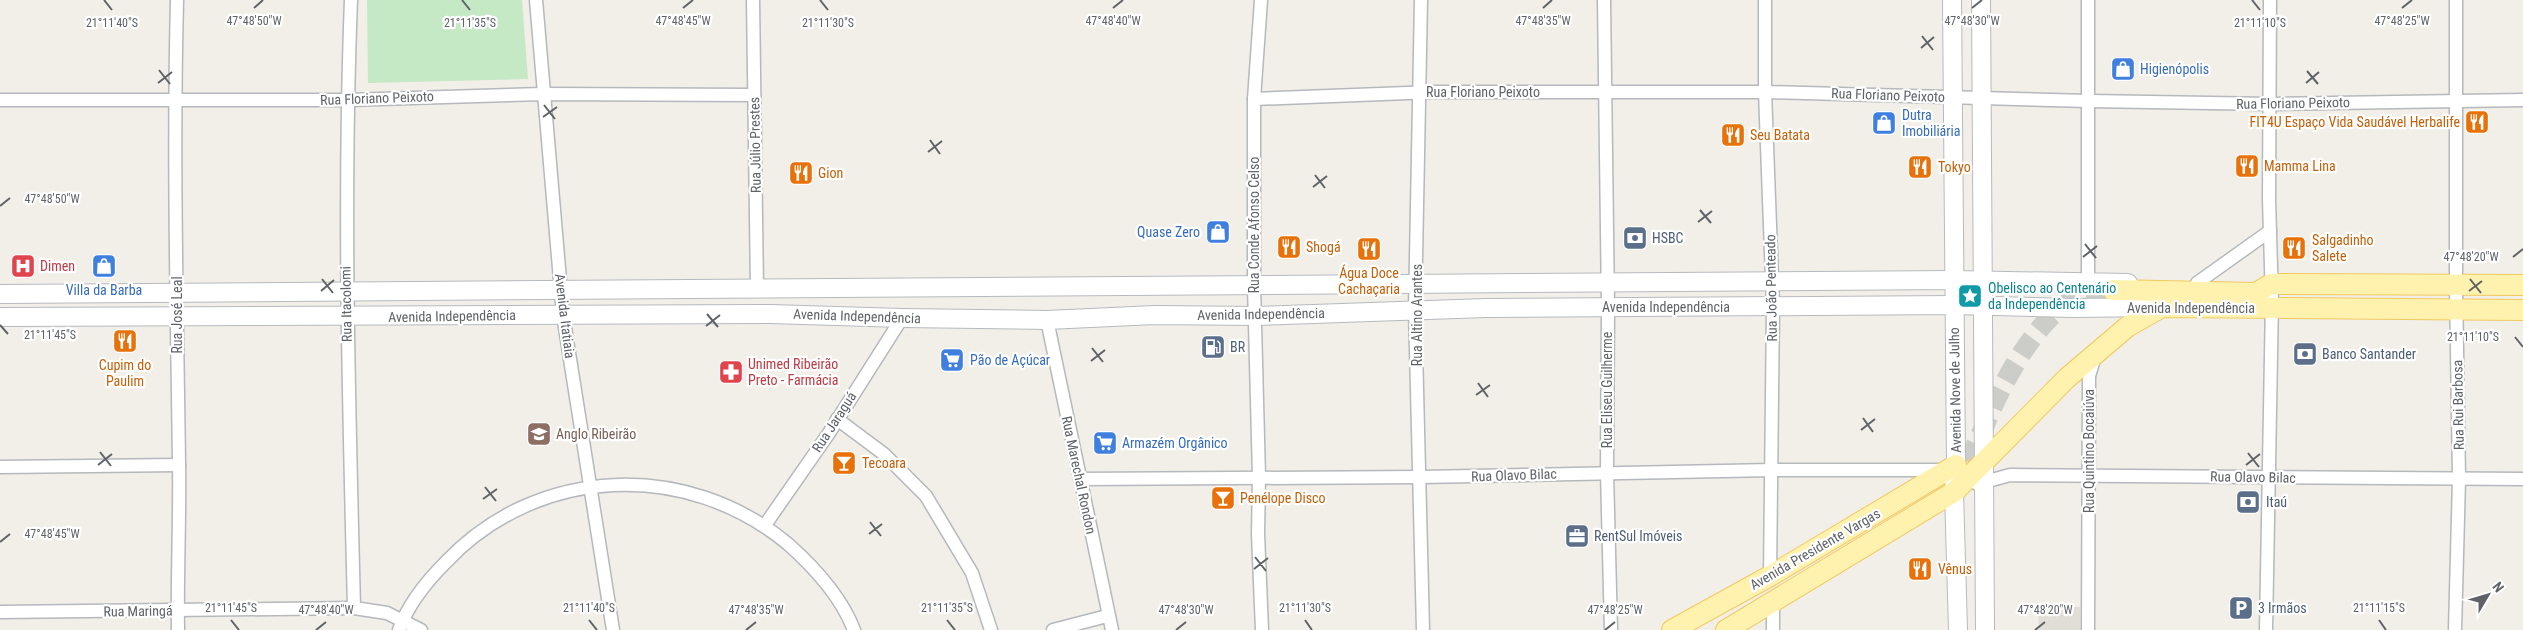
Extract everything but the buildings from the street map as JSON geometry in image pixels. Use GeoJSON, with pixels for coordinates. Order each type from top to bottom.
{"type":"FeatureCollection","features":[{"type":"Feature","properties":{"kind":"main road","name":"Avenida Nove de Julho"},"geometry":{"type":"LineString","coordinates":[[1952,0],[1953,468],[1958,630]]}},
{"type":"Feature","properties":{"kind":"main road","name":"Avenida Nove de Julho"},"geometry":{"type":"LineString","coordinates":[[1981,0],[1985,630]]}},
{"type":"Feature","properties":{"kind":"main road","name":"Avenida Independência"},"geometry":{"type":"LineString","coordinates":[[0,294],[561,292],[1954,280],[2197,284],[2523,284]]}},
{"type":"Feature","properties":{"kind":"main road"},"geometry":{"type":"LineString","coordinates":[[2113,290],[2256,293],[2271,284]]}},
{"type":"Feature","properties":{"kind":"main road","name":"Avenida Independência"},"geometry":{"type":"LineString","coordinates":[[0,317],[176,318],[770,314],[1047,320],[1155,315],[1256,316],[1416,309],[1954,305],[2523,310]]}},
{"type":"Feature","properties":{"kind":"main road"},"geometry":{"type":"LineString","coordinates":[[1954,492],[2067,378],[2128,327],[2162,307]]}},
{"type":"Feature","properties":{"kind":"main road","name":"Avenida Presidente Vargas"},"geometry":{"type":"LineString","coordinates":[[1672,630],[1770,576],[1953,468]]}},
{"type":"Feature","properties":{"kind":"main road","name":"Avenida Presidente Vargas"},"geometry":{"type":"LineString","coordinates":[[1726,630],[1954,492]]}},
{"type":"Feature","properties":{"kind":"main road"},"geometry":{"type":"LineString","coordinates":[[1698,630],[1896,517]]}},
{"type":"Feature","properties":{"kind":"street","name":"Rua José Leal"},"geometry":{"type":"LineString","coordinates":[[177,0],[175,99],[179,465],[178,630]]}},
{"type":"Feature","properties":{"kind":"street","name":"Rua Itacolomi"},"geometry":{"type":"LineString","coordinates":[[351,0],[347,100],[346,292],[354,608]]}},
{"type":"Feature","properties":{"kind":"street","name":"Avenida Itatiaia"},"geometry":{"type":"LineString","coordinates":[[536,0],[563,315],[613,630]]}},
{"type":"Feature","properties":{"kind":"street","name":"Rua Júlio Prestes"},"geometry":{"type":"LineString","coordinates":[[753,0],[757,289]]}},
{"type":"Feature","properties":{"kind":"street","name":"Rua Conde Afonso Celso"},"geometry":{"type":"LineString","coordinates":[[1261,0],[1254,99],[1254,286],[1259,477],[1258,534],[1262,630]]}},
{"type":"Feature","properties":{"kind":"street","name":"Rua Altino Arantes"},"geometry":{"type":"LineString","coordinates":[[1421,0],[1416,309],[1423,630]]}},
{"type":"Feature","properties":{"kind":"street","name":"Rua Eliseu Guilherme"},"geometry":{"type":"LineString","coordinates":[[1604,0],[1608,283],[1607,472],[1611,630]]}},
{"type":"Feature","properties":{"kind":"street","name":"Rua João Penteado"},"geometry":{"type":"LineString","coordinates":[[1765,0],[1765,92],[1773,306],[1770,576]]}},
{"type":"Feature","properties":{"kind":"street"},"geometry":{"type":"LineString","coordinates":[[2088,0],[2090,101],[2088,283]]}},
{"type":"Feature","properties":{"kind":"street"},"geometry":{"type":"LineString","coordinates":[[2266,630],[2271,308],[2270,0]]}},
{"type":"Feature","properties":{"kind":"street","name":"Rua Rui Barbosa"},"geometry":{"type":"LineString","coordinates":[[2455,630],[2459,480],[2456,309],[2456,0]]}},
{"type":"Feature","properties":{"kind":"street","name":"Rua Floriano Peixoto"},"geometry":{"type":"LineString","coordinates":[[1254,99],[1420,93],[1765,92],[2270,104],[2523,100]]}},
{"type":"Feature","properties":{"kind":"street","name":"Rua Floriano Peixoto"},"geometry":{"type":"LineString","coordinates":[[0,100],[347,100],[543,94],[754,95]]}},
{"type":"Feature","properties":{"kind":"street"},"geometry":{"type":"LineString","coordinates":[[2197,284],[2270,231]]}},
{"type":"Feature","properties":{"kind":"street","name":"Rua Jaraguá"},"geometry":{"type":"LineString","coordinates":[[765,525],[837,419],[902,318]]}},
{"type":"Feature","properties":{"kind":"street","name":"Rua Marechal Rondon"},"geometry":{"type":"LineString","coordinates":[[1047,320],[1107,616],[1112,630]]}},
{"type":"Feature","properties":{"kind":"street","name":"Rua Quintino Bocaiúva"},"geometry":{"type":"LineString","coordinates":[[2088,630],[2089,376],[2096,353]]}},
{"type":"Feature","properties":{"kind":"street"},"geometry":{"type":"LineString","coordinates":[[837,419],[884,454],[926,496],[972,573],[991,630]]}},
{"type":"Feature","properties":{"kind":"street"},"geometry":{"type":"LineString","coordinates":[[0,467],[179,465]]}},
{"type":"Feature","properties":{"kind":"street","name":"Rua Olavo Bilac"},"geometry":{"type":"LineString","coordinates":[[1080,479],[1420,477],[1607,472],[1953,468]]}},
{"type":"Feature","properties":{"kind":"street","name":"Rua Olavo Bilac"},"geometry":{"type":"LineString","coordinates":[[1984,481],[2010,475],[2523,479]]}},
{"type":"Feature","properties":{"kind":"street","name":"Avenida Presidente Vargas"},"geometry":{"type":"LineString","coordinates":[[1954,492],[1984,481]]}},
{"type":"Feature","properties":{"kind":"street"},"geometry":{"type":"LineString","coordinates":[[401,625],[428,580],[461,546],[500,518],[543,498],[589,487],[626,484],[671,488],[698,494],[732,507],[765,525],[812,565],[848,615],[854,630]]}},
{"type":"Feature","properties":{"kind":"street"},"geometry":{"type":"LineString","coordinates":[[1772,630],[1773,603]]}},
{"type":"Feature","properties":{"kind":"street","name":"Rua Maringá"},"geometry":{"type":"LineString","coordinates":[[0,612],[354,608],[387,613],[401,625],[421,630]]}},
{"type":"Feature","properties":{"kind":"street"},"geometry":{"type":"LineString","coordinates":[[1053,630],[1107,616]]}},
{"type":"Feature","properties":{"kind":"shaded area"},"geometry":{"type":"Polygon","coordinates":[[[2038,606],[2080,607],[2080,630],[2039,630],[2038,606]]]}},
{"type":"Feature","properties":{"kind":"green space"},"geometry":{"type":"Polygon","coordinates":[[[367,0],[522,0],[528,79],[368,83],[367,0]]]}},
{"type":"Feature","properties":{"kind":"tunnel"},"geometry":{"type":"LineString","coordinates":[[1947,484],[1956,476],[1969,458],[1993,406],[2019,357],[2043,325],[2057,311],[2071,301],[2089,293],[2113,290]]}},
{"type":"Feature","properties":{"kind":"place","name":"Higienópolis"},"geometry":{"type":"Point","coordinates":[2123,69]}},
{"type":"Feature","properties":{"kind":"place","name":"FIT4U Espaço Vida Saudável Herbalife"},"geometry":{"type":"Point","coordinates":[2477,122]}},
{"type":"Feature","properties":{"kind":"place","name":"Dutra Imobiliária"},"geometry":{"type":"Point","coordinates":[1884,123]}},
{"type":"Feature","properties":{"kind":"place","name":"Seu Batata"},"geometry":{"type":"Point","coordinates":[1733,135]}},
{"type":"Feature","properties":{"kind":"place","name":"Mamma Lina"},"geometry":{"type":"Point","coordinates":[2247,166]}},
{"type":"Feature","properties":{"kind":"place","name":"Tokyo"},"geometry":{"type":"Point","coordinates":[1920,167]}},
{"type":"Feature","properties":{"kind":"place","name":"Gion"},"geometry":{"type":"Point","coordinates":[801,173]}},
{"type":"Feature","properties":{"kind":"place","name":"Quase Zero"},"geometry":{"type":"Point","coordinates":[1218,232]}},
{"type":"Feature","properties":{"kind":"place","name":"HSBC"},"geometry":{"type":"Point","coordinates":[1635,238]}},
{"type":"Feature","properties":{"kind":"place","name":"Shogá"},"geometry":{"type":"Point","coordinates":[1289,247]}},
{"type":"Feature","properties":{"kind":"place","name":"Salgadinho Salete"},"geometry":{"type":"Point","coordinates":[2294,248]}},
{"type":"Feature","properties":{"kind":"place","name":"Água Doce Cachaçaria"},"geometry":{"type":"Point","coordinates":[1369,249]}},
{"type":"Feature","properties":{"kind":"place","name":"Dimen"},"geometry":{"type":"Point","coordinates":[23,266]}},
{"type":"Feature","properties":{"kind":"place","name":"Villa da Barba"},"geometry":{"type":"Point","coordinates":[104,266]}},
{"type":"Feature","properties":{"kind":"place","name":"Obelisco ao Centenário da Independência"},"geometry":{"type":"Point","coordinates":[1970,296]}},
{"type":"Feature","properties":{"kind":"place","name":"Cupim do Paulim"},"geometry":{"type":"Point","coordinates":[125,341]}},
{"type":"Feature","properties":{"kind":"place","name":"BR"},"geometry":{"type":"Point","coordinates":[1213,347]}},
{"type":"Feature","properties":{"kind":"place","name":"Banco Santander"},"geometry":{"type":"Point","coordinates":[2305,354]}},
{"type":"Feature","properties":{"kind":"place","name":"Pão de Açúcar"},"geometry":{"type":"Point","coordinates":[952,360]}},
{"type":"Feature","properties":{"kind":"place","name":"Unimed Ribeirão Preto - Farmácia"},"geometry":{"type":"Point","coordinates":[731,372]}},
{"type":"Feature","properties":{"kind":"place","name":"Anglo Ribeirão"},"geometry":{"type":"Point","coordinates":[539,434]}},
{"type":"Feature","properties":{"kind":"place","name":"Armazém Orgânico"},"geometry":{"type":"Point","coordinates":[1105,443]}},
{"type":"Feature","properties":{"kind":"place","name":"Tecoara"},"geometry":{"type":"Point","coordinates":[844,463]}},
{"type":"Feature","properties":{"kind":"place","name":"Penélope Disco"},"geometry":{"type":"Point","coordinates":[1223,498]}},
{"type":"Feature","properties":{"kind":"place","name":"Itaú"},"geometry":{"type":"Point","coordinates":[2248,502]}},
{"type":"Feature","properties":{"kind":"place","name":"RentSul Imóveis"},"geometry":{"type":"Point","coordinates":[1577,536]}},
{"type":"Feature","properties":{"kind":"place","name":"Vênus"},"geometry":{"type":"Point","coordinates":[1920,569]}},
{"type":"Feature","properties":{"kind":"place","name":"3 Irmãos"},"geometry":{"type":"Point","coordinates":[2241,608]}}]}
